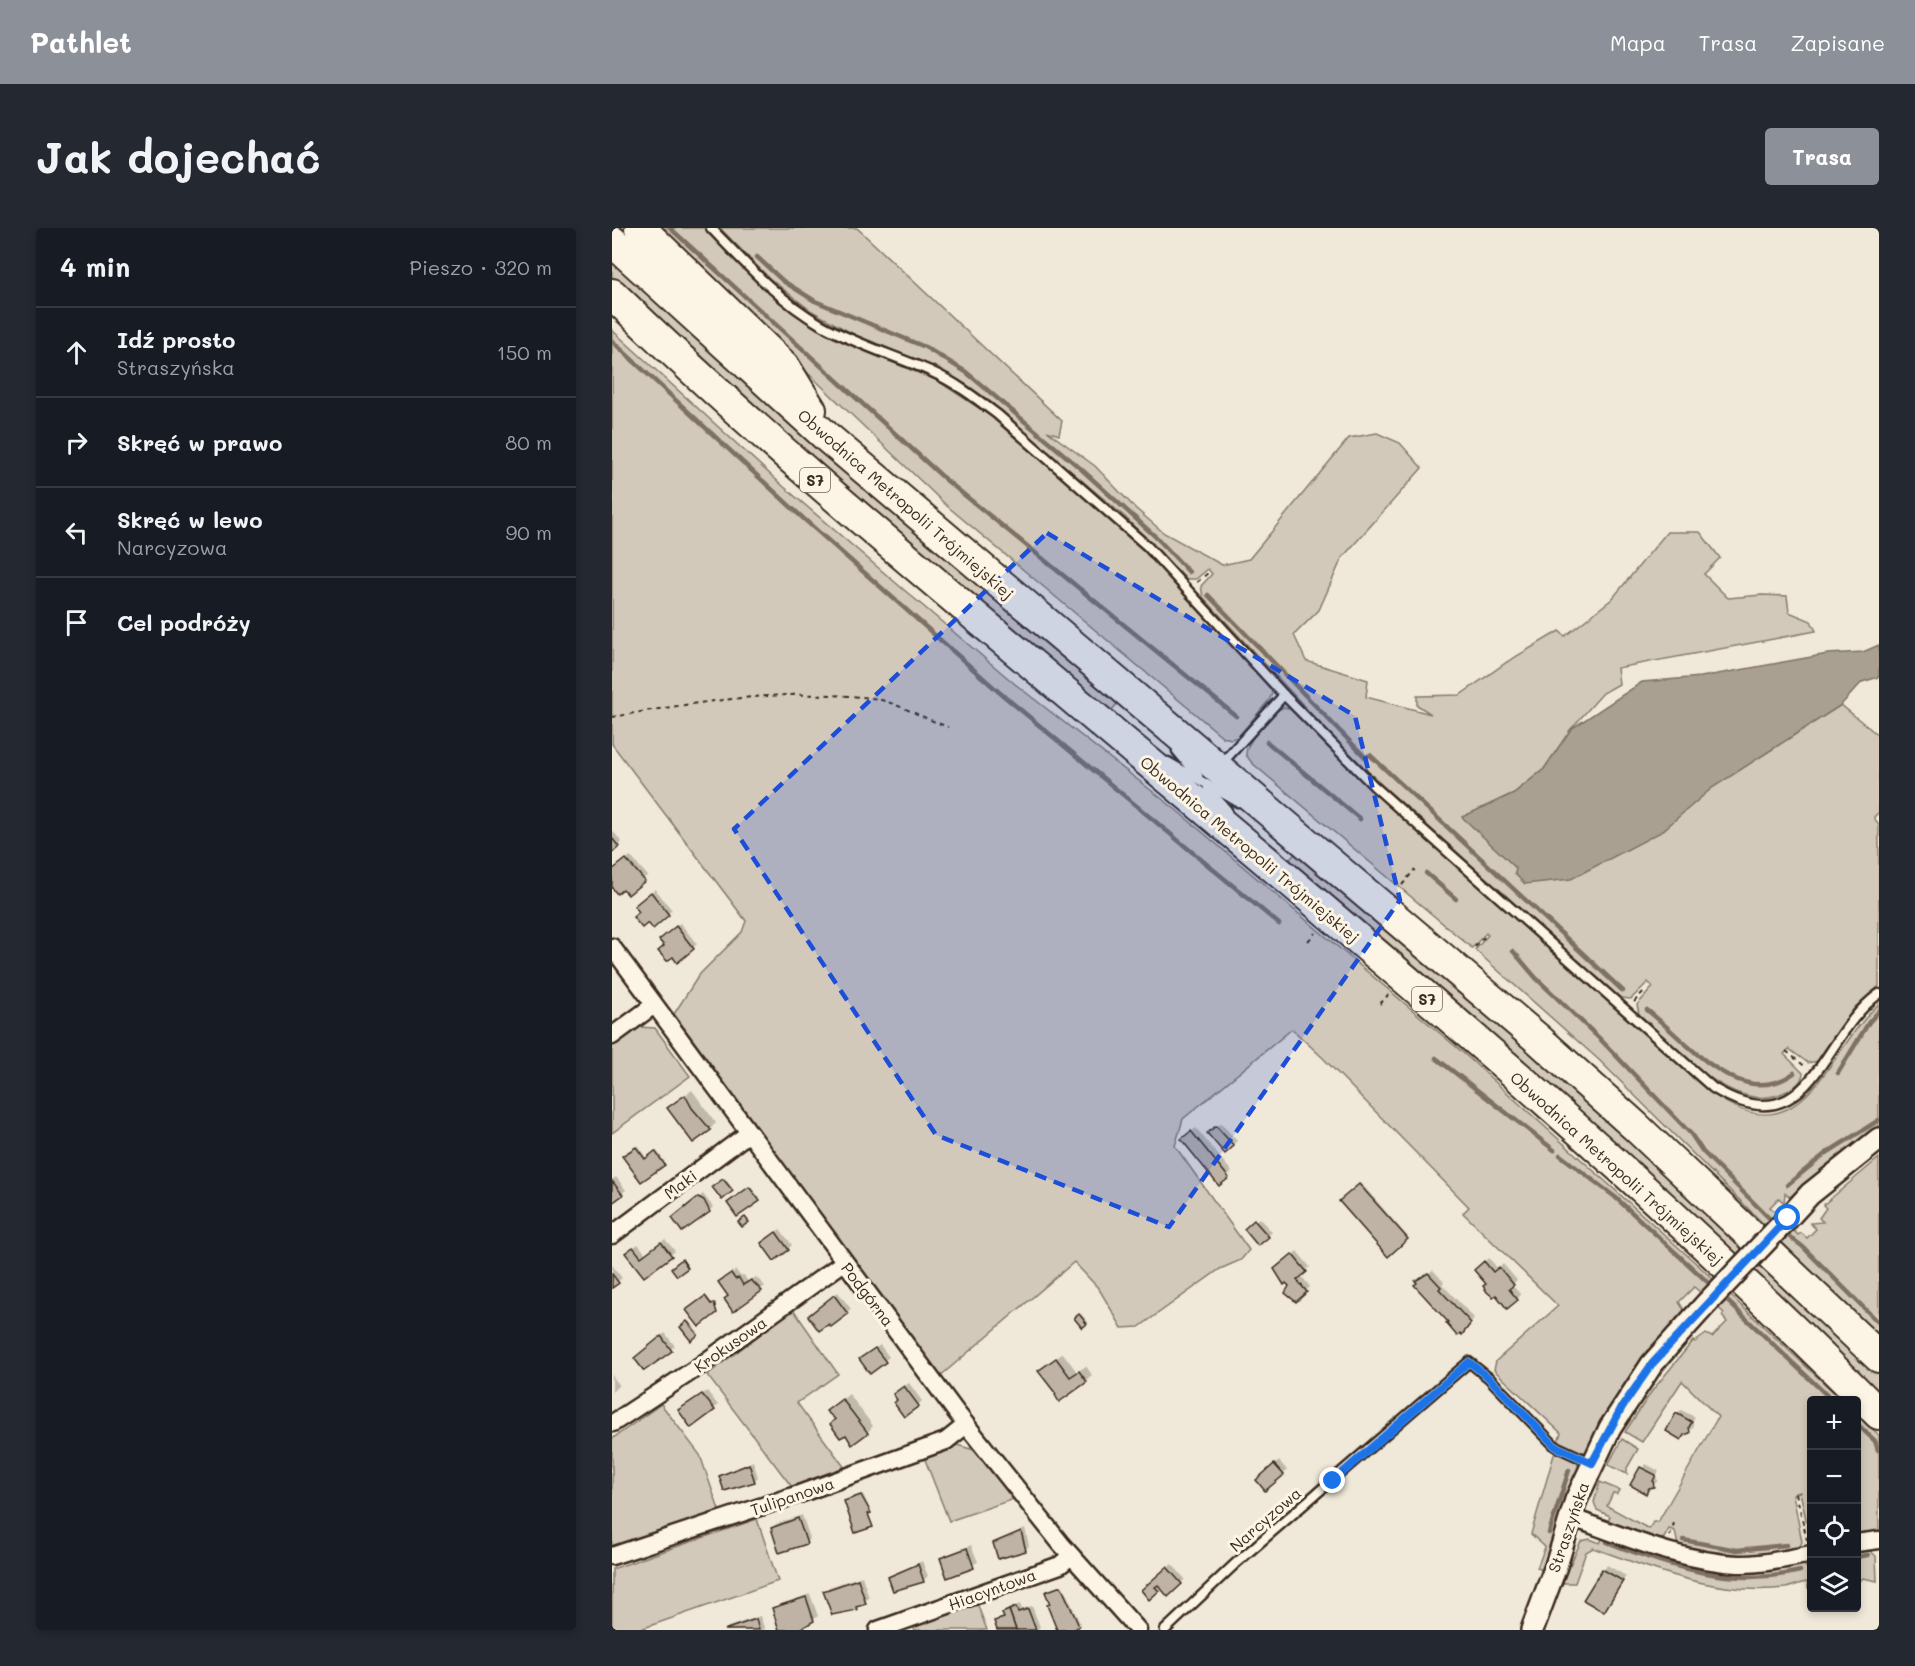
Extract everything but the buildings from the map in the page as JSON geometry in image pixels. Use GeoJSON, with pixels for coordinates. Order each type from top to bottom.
{"type":"FeatureCollection","features":[{"type":"Feature","properties":{"kind":"highway"},"geometry":{"type":"LineString","coordinates":[[640,228],[784,366],[828,438]]}},
{"type":"Feature","properties":{"kind":"highway","name":"Obwodnica Metropolii Trójmiejskiej"},"geometry":{"type":"LineString","coordinates":[[612,241],[828,438],[1127,691],[1210,775],[1306,841],[1538,1039],[1635,1126],[1879,1357]]}},
{"type":"Feature","properties":{"kind":"highway","name":"Obwodnica Metropolii Trójmiejskiej"},"geometry":{"type":"LineString","coordinates":[[612,294],[808,474],[1508,1068],[1657,1203],[1879,1414]]}},
{"type":"Feature","properties":{"kind":"street","name":"Podgórna"},"geometry":{"type":"LineString","coordinates":[[612,947],[966,1425],[1071,1556],[1138,1630]]}},
{"type":"Feature","properties":{"kind":"street"},"geometry":{"type":"LineString","coordinates":[[612,1036],[654,1005]]}},
{"type":"Feature","properties":{"kind":"street","name":"Maki"},"geometry":{"type":"LineString","coordinates":[[612,1235],[749,1133]]}},
{"type":"Feature","properties":{"kind":"street","name":"Straszyńska"},"geometry":{"type":"LineString","coordinates":[[1532,1630],[1556,1566],[1570,1517],[1592,1463],[1622,1407],[1652,1364],[1788,1218],[1835,1172],[1879,1139]]}},
{"type":"Feature","properties":{"kind":"street","name":"Krokusowa"},"geometry":{"type":"LineString","coordinates":[[614,1423],[700,1365],[844,1262]]}},
{"type":"Feature","properties":{"kind":"street","name":"Tulipanowa"},"geometry":{"type":"LineString","coordinates":[[612,1556],[799,1494],[946,1441],[966,1425]]}},
{"type":"Feature","properties":{"kind":"street"},"geometry":{"type":"LineString","coordinates":[[1570,1517],[1700,1559],[1739,1564],[1763,1563],[1807,1555]]}},
{"type":"Feature","properties":{"kind":"street"},"geometry":{"type":"LineString","coordinates":[[1861,1542],[1879,1540]]}},
{"type":"Feature","properties":{"kind":"street","name":"Hiacyntowa"},"geometry":{"type":"LineString","coordinates":[[878,1630],[1060,1565],[1071,1556]]}},
{"type":"Feature","properties":{"kind":"lane"},"geometry":{"type":"LineString","coordinates":[[711,228],[779,295],[819,324],[854,342],[931,371],[978,400],[1122,523],[1188,590],[1284,695],[1374,786],[1713,1088],[1734,1101],[1758,1106],[1774,1104],[1792,1096],[1815,1075],[1852,1020],[1879,994]]}},
{"type":"Feature","properties":{"kind":"lane"},"geometry":{"type":"LineString","coordinates":[[1127,691],[1165,737]]}},
{"type":"Feature","properties":{"kind":"lane"},"geometry":{"type":"LineString","coordinates":[[1210,775],[1284,695]]}},
{"type":"Feature","properties":{"kind":"lane"},"geometry":{"type":"LineString","coordinates":[[1101,722],[1152,752]]}},
{"type":"Feature","properties":{"kind":"lane"},"geometry":{"type":"LineString","coordinates":[[1173,746],[1210,775],[1230,814]]}},
{"type":"Feature","properties":{"kind":"lane"},"geometry":{"type":"LineString","coordinates":[[1162,758],[1210,775]]}},
{"type":"Feature","properties":{"kind":"lane"},"geometry":{"type":"LineString","coordinates":[[1237,822],[1279,872]]}},
{"type":"Feature","properties":{"kind":"lane","name":"Narcyzowa"},"geometry":{"type":"LineString","coordinates":[[1165,1630],[1236,1563],[1469,1362],[1489,1378],[1555,1446],[1592,1463]]}},
{"type":"Feature","properties":{"kind":"path"},"geometry":{"type":"LineString","coordinates":[[1188,590],[1208,573]]}},
{"type":"Feature","properties":{"kind":"path"},"geometry":{"type":"LineString","coordinates":[[612,717],[674,706],[780,695],[873,699],[948,727]]}},
{"type":"Feature","properties":{"kind":"path"},"geometry":{"type":"LineString","coordinates":[[1402,885],[1415,869]]}},
{"type":"Feature","properties":{"kind":"path"},"geometry":{"type":"LineString","coordinates":[[1308,940],[1315,933]]}},
{"type":"Feature","properties":{"kind":"path"},"geometry":{"type":"LineString","coordinates":[[1475,947],[1487,934]]}},
{"type":"Feature","properties":{"kind":"path"},"geometry":{"type":"LineString","coordinates":[[1626,1010],[1644,990]]}},
{"type":"Feature","properties":{"kind":"path"},"geometry":{"type":"LineString","coordinates":[[1380,1004],[1388,995]]}},
{"type":"Feature","properties":{"kind":"path"},"geometry":{"type":"LineString","coordinates":[[1786,1051],[1815,1075]]}},
{"type":"Feature","properties":{"kind":"path"},"geometry":{"type":"LineString","coordinates":[[1797,1493],[1807,1540]]}},
{"type":"Feature","properties":{"kind":"highlighted area"},"geometry":{"type":"Polygon","coordinates":[[[1047,533],[1355,716],[1400,900],[1169,1227],[936,1135],[734,829],[1047,533]]]}},
{"type":"Feature","properties":{"kind":"shaded area"},"geometry":{"type":"Polygon","coordinates":[[[656,228],[705,228],[762,285],[803,318],[850,345],[938,381],[991,416],[1139,544],[1270,685],[1272,694],[1269,700],[1238,737],[1231,739],[1223,737],[947,506],[656,228]]]}},
{"type":"Feature","properties":{"kind":"shaded area"},"geometry":{"type":"Polygon","coordinates":[[[720,228],[857,228],[1062,421],[1059,435],[1047,431],[1095,466],[1135,508],[1164,533],[1222,565],[1249,559],[1349,438],[1377,433],[1400,443],[1422,468],[1342,558],[1319,610],[1294,635],[1306,661],[1368,680],[1366,697],[1431,714],[1417,705],[1417,696],[1460,695],[1507,662],[1559,631],[1565,636],[1612,599],[1667,532],[1700,532],[1720,558],[1704,574],[1728,598],[1762,595],[1787,596],[1789,612],[1811,621],[1816,631],[1617,668],[1619,684],[1603,693],[1571,729],[1544,769],[1514,793],[1464,817],[1516,868],[1515,874],[1661,832],[1711,788],[1841,705],[1879,736],[1879,812],[1874,817],[1879,826],[1879,986],[1855,1007],[1818,1061],[1808,1063],[1789,1049],[1784,1054],[1803,1073],[1799,1082],[1785,1092],[1765,1097],[1745,1095],[1725,1087],[1705,1074],[1639,1014],[1637,1005],[1653,987],[1648,982],[1631,999],[1620,998],[1381,784],[1330,734],[1203,597],[1201,586],[1212,574],[1208,569],[1196,579],[1186,579],[1124,516],[983,397],[931,366],[855,335],[810,310],[769,278],[720,228]]]}},
{"type":"Feature","properties":{"kind":"shaded area"},"geometry":{"type":"Polygon","coordinates":[[[612,252],[1122,698],[1107,716],[612,282],[612,252]]]}},
{"type":"Feature","properties":{"kind":"shaded area"},"geometry":{"type":"Polygon","coordinates":[[[612,330],[783,486],[903,589],[1015,684],[1175,809],[1461,1051],[1698,1265],[1838,1396],[1807,1396],[1807,1524],[1800,1492],[1793,1494],[1802,1542],[1798,1550],[1751,1555],[1710,1553],[1678,1546],[1675,1531],[1669,1529],[1664,1538],[1656,1540],[1607,1524],[1610,1516],[1597,1510],[1594,1502],[1600,1482],[1619,1490],[1617,1494],[1613,1493],[1607,1506],[1649,1529],[1653,1522],[1658,1522],[1718,1417],[1682,1381],[1642,1442],[1625,1432],[1652,1391],[1693,1341],[1695,1342],[1706,1334],[1712,1337],[1727,1322],[1722,1316],[1724,1313],[1694,1287],[1679,1302],[1684,1310],[1675,1321],[1678,1323],[1589,1451],[1579,1453],[1557,1444],[1561,1433],[1494,1370],[1496,1361],[1558,1306],[1463,1213],[1469,1207],[1292,1029],[1183,1119],[1175,1146],[1249,1250],[1241,1260],[1220,1269],[1139,1327],[1122,1328],[1099,1289],[1074,1262],[938,1378],[674,1014],[699,975],[742,932],[746,921],[612,744],[612,330]]]}},
{"type":"Feature","properties":{"kind":"shaded area"},"geometry":{"type":"Polygon","coordinates":[[[1879,645],[1879,677],[1862,682],[1841,705],[1712,788],[1661,832],[1571,879],[1525,884],[1515,874],[1516,868],[1462,817],[1514,793],[1544,769],[1571,729],[1642,682],[1701,677],[1828,654],[1863,652],[1879,645]]]}},
{"type":"Feature","properties":{"kind":"shaded area"},"geometry":{"type":"Polygon","coordinates":[[[1284,707],[1296,711],[1414,827],[1701,1085],[1735,1107],[1763,1114],[1787,1109],[1806,1095],[1859,1026],[1879,1004],[1879,1130],[1803,1191],[1800,1189],[1790,1197],[1785,1193],[1784,1203],[1779,1198],[1770,1207],[1798,1235],[1801,1233],[1807,1238],[1816,1229],[1810,1223],[1823,1222],[1819,1218],[1826,1208],[1823,1205],[1879,1158],[1879,1339],[1599,1060],[1475,950],[1488,935],[1486,933],[1472,948],[1252,763],[1246,755],[1250,743],[1267,721],[1284,707]]]}},
{"type":"Feature","properties":{"kind":"shaded area"},"geometry":{"type":"Polygon","coordinates":[[[1300,848],[1417,946],[1879,1369],[1879,1401],[1284,866],[1300,848]]]}},
{"type":"Feature","properties":{"kind":"shaded area"},"geometry":{"type":"Polygon","coordinates":[[[639,1027],[655,1028],[690,1076],[612,1133],[612,1047],[639,1027]]]}},
{"type":"Feature","properties":{"kind":"shaded area"},"geometry":{"type":"Polygon","coordinates":[[[793,1309],[838,1374],[797,1403],[845,1468],[792,1487],[707,1375],[793,1309]]]}},
{"type":"Feature","properties":{"kind":"shaded area"},"geometry":{"type":"Polygon","coordinates":[[[661,1404],[700,1455],[719,1510],[612,1547],[612,1439],[661,1404]]]}},
{"type":"Feature","properties":{"kind":"shaded area"},"geometry":{"type":"Polygon","coordinates":[[[1861,1419],[1879,1435],[1879,1535],[1861,1537],[1861,1419]]]}},
{"type":"Feature","properties":{"kind":"shaded area"},"geometry":{"type":"Polygon","coordinates":[[[1622,1439],[1638,1449],[1627,1468],[1627,1474],[1608,1465],[1622,1439]]]}},
{"type":"Feature","properties":{"kind":"shaded area"},"geometry":{"type":"Polygon","coordinates":[[[957,1445],[974,1450],[1014,1499],[949,1521],[924,1457],[957,1445]]]}},
{"type":"Feature","properties":{"kind":"shaded area"},"geometry":{"type":"Polygon","coordinates":[[[1555,1451],[1576,1461],[1580,1470],[1546,1571],[1537,1568],[1545,1547],[1531,1534],[1555,1451]]]}},
{"type":"Feature","properties":{"kind":"shaded area"},"geometry":{"type":"Polygon","coordinates":[[[757,1519],[778,1581],[638,1630],[612,1630],[612,1569],[757,1519]]]}},
{"type":"Feature","properties":{"kind":"shaded area"},"geometry":{"type":"Polygon","coordinates":[[[1604,1535],[1674,1558],[1802,1563],[1807,1568],[1807,1582],[1785,1588],[1760,1589],[1711,1585],[1663,1572],[1593,1548],[1586,1552],[1575,1583],[1559,1583],[1559,1571],[1570,1565],[1581,1541],[1590,1539],[1600,1543],[1604,1535]]]}},
{"type":"Feature","properties":{"kind":"shaded area"},"geometry":{"type":"Polygon","coordinates":[[[1868,1549],[1876,1556],[1877,1581],[1863,1578],[1861,1580],[1861,1550],[1868,1549]]]}},
{"type":"Feature","properties":{"kind":"shaded area"},"geometry":{"type":"Polygon","coordinates":[[[977,1603],[987,1630],[915,1630],[912,1626],[977,1603]]]}},
{"type":"Feature","properties":{"kind":"waterway"},"geometry":{"type":"LineString","coordinates":[[670,228],[946,480],[1236,716]]}},
{"type":"Feature","properties":{"kind":"waterway"},"geometry":{"type":"LineString","coordinates":[[757,257],[783,281],[815,301],[925,347],[966,372],[1080,468],[1157,538],[1189,572]]}},
{"type":"Feature","properties":{"kind":"waterway"},"geometry":{"type":"LineString","coordinates":[[612,341],[805,520],[999,692],[1279,924]]}},
{"type":"Feature","properties":{"kind":"waterway"},"geometry":{"type":"LineString","coordinates":[[1208,595],[1365,757],[1370,755],[1623,991]]}},
{"type":"Feature","properties":{"kind":"waterway"},"geometry":{"type":"LineString","coordinates":[[1267,742],[1360,819]]}},
{"type":"Feature","properties":{"kind":"waterway"},"geometry":{"type":"LineString","coordinates":[[1426,873],[1456,899]]}},
{"type":"Feature","properties":{"kind":"waterway"},"geometry":{"type":"LineString","coordinates":[[1513,951],[1536,978],[1601,1040],[1691,1134],[1703,1152],[1775,1224]]}},
{"type":"Feature","properties":{"kind":"waterway"},"geometry":{"type":"LineString","coordinates":[[1647,1010],[1697,1054],[1715,1068],[1734,1078],[1754,1084],[1774,1083],[1794,1073]]}},
{"type":"Feature","properties":{"kind":"waterway"},"geometry":{"type":"LineString","coordinates":[[1838,1073],[1869,1022],[1879,1011]]}},
{"type":"Feature","properties":{"kind":"waterway"},"geometry":{"type":"LineString","coordinates":[[1436,1058],[1554,1150]]}},
{"type":"Feature","properties":{"kind":"waterway"},"geometry":{"type":"LineString","coordinates":[[1787,1185],[1825,1154],[1879,1120]]}},
{"type":"Feature","properties":{"kind":"waterway"},"geometry":{"type":"LineString","coordinates":[[1560,1155],[1615,1197],[1713,1287]]}},
{"type":"Feature","properties":{"kind":"waterway"},"geometry":{"type":"LineString","coordinates":[[1783,1232],[1802,1246],[1879,1323]]}},
{"type":"Feature","properties":{"kind":"waterway"},"geometry":{"type":"LineString","coordinates":[[1721,1295],[1828,1396]]}},
{"type":"Feature","properties":{"kind":"waterway"},"geometry":{"type":"LineString","coordinates":[[1861,1428],[1875,1441],[1878,1450]]}},
{"type":"Feature","properties":{"kind":"waterway"},"geometry":{"type":"LineString","coordinates":[[1549,1533],[1569,1470]]}},
{"type":"Feature","properties":{"kind":"waterway"},"geometry":{"type":"LineString","coordinates":[[1683,1540],[1737,1550],[1787,1545]]}},
{"type":"Feature","properties":{"kind":"waterway"},"geometry":{"type":"LineString","coordinates":[[1607,1542],[1678,1567],[1726,1576],[1775,1576],[1800,1571]]}},
{"type":"Feature","properties":{"kind":"waterway"},"geometry":{"type":"LineString","coordinates":[[1861,1556],[1868,1555]]}},
{"type":"Feature","properties":{"kind":"route"},"geometry":{"type":"LineString","coordinates":[[1333,1481],[1469,1362],[1489,1378],[1555,1446],[1592,1463],[1622,1407],[1652,1364],[1788,1218]]}}]}
